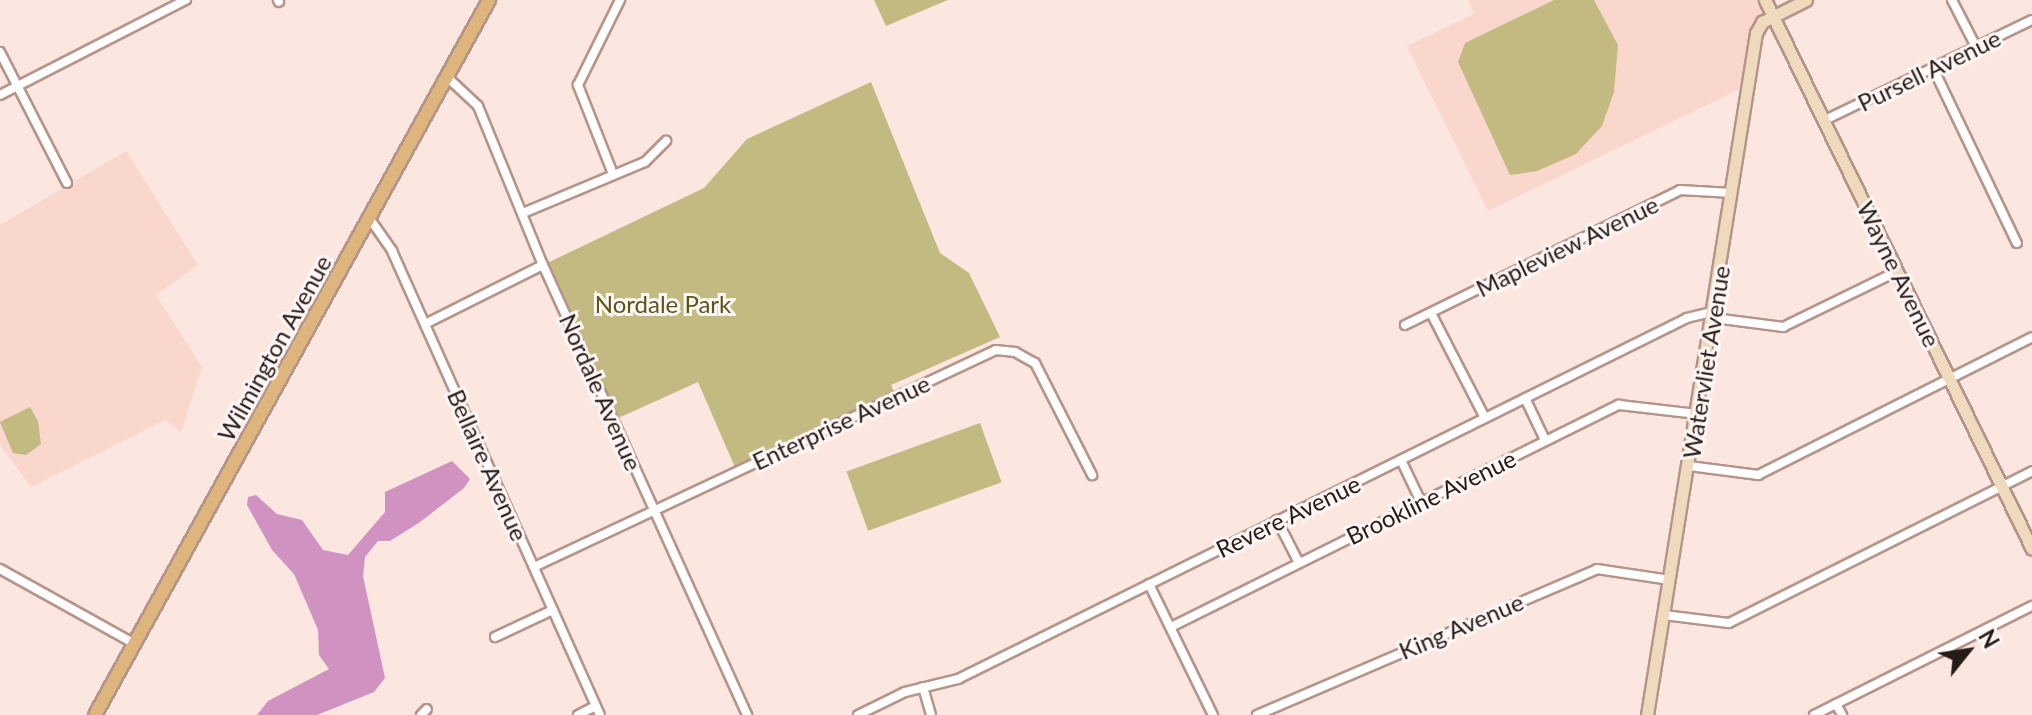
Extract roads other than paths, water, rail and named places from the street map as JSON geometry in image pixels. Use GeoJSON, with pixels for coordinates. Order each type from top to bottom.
{"type":"FeatureCollection","features":[{"type":"Feature","properties":{"kind":"main road","name":"Wilmington Avenue"},"geometry":{"type":"LineString","coordinates":[[95,715],[489,0]]}},
{"type":"Feature","properties":{"kind":"street"},"geometry":{"type":"LineString","coordinates":[[0,95],[186,0]]}},
{"type":"Feature","properties":{"kind":"street"},"geometry":{"type":"LineString","coordinates":[[613,174],[578,85],[620,0]]}},
{"type":"Feature","properties":{"kind":"street","name":"Wayne Avenue"},"geometry":{"type":"LineString","coordinates":[[1765,0],[2032,549]]}},
{"type":"Feature","properties":{"kind":"street"},"geometry":{"type":"LineString","coordinates":[[1773,15],[1806,0]]}},
{"type":"Feature","properties":{"kind":"street"},"geometry":{"type":"LineString","coordinates":[[1952,0],[1976,47]]}},
{"type":"Feature","properties":{"kind":"street","name":"Watervliet Avenue"},"geometry":{"type":"LineString","coordinates":[[1647,715],[1715,314],[1756,33],[1773,15]]}},
{"type":"Feature","properties":{"kind":"street","name":"Pursell Avenue"},"geometry":{"type":"LineString","coordinates":[[1825,120],[2032,20]]}},
{"type":"Feature","properties":{"kind":"street"},"geometry":{"type":"LineString","coordinates":[[0,52],[67,183]]}},
{"type":"Feature","properties":{"kind":"street"},"geometry":{"type":"LineString","coordinates":[[1933,68],[2017,243]]}},
{"type":"Feature","properties":{"kind":"street","name":"Nordale Avenue"},"geometry":{"type":"LineString","coordinates":[[447,77],[478,106],[543,265],[747,715]]}},
{"type":"Feature","properties":{"kind":"street"},"geometry":{"type":"LineString","coordinates":[[523,213],[658,155],[666,141]]}},
{"type":"Feature","properties":{"kind":"street","name":"Mapleview Avenue"},"geometry":{"type":"LineString","coordinates":[[1405,325],[1680,190],[1733,193]]}},
{"type":"Feature","properties":{"kind":"street","name":"Bellaire Avenue"},"geometry":{"type":"LineString","coordinates":[[370,219],[387,241],[598,711]]}},
{"type":"Feature","properties":{"kind":"street"},"geometry":{"type":"LineString","coordinates":[[425,324],[543,265]]}},
{"type":"Feature","properties":{"kind":"street","name":"Revere Avenue"},"geometry":{"type":"LineString","coordinates":[[858,715],[923,687],[958,679],[1687,318],[1715,314],[1783,327],[1898,271]]}},
{"type":"Feature","properties":{"kind":"street"},"geometry":{"type":"LineString","coordinates":[[1431,313],[1485,418]]}},
{"type":"Feature","properties":{"kind":"street"},"geometry":{"type":"LineString","coordinates":[[1689,466],[1758,475],[2032,337]]}},
{"type":"Feature","properties":{"kind":"street","name":"Enterprise Avenue"},"geometry":{"type":"LineString","coordinates":[[534,567],[996,350],[1015,352],[1035,363],[1092,475]]}},
{"type":"Feature","properties":{"kind":"street"},"geometry":{"type":"LineString","coordinates":[[1525,398],[1545,440]]}},
{"type":"Feature","properties":{"kind":"street","name":"Brookline Avenue"},"geometry":{"type":"LineString","coordinates":[[1171,627],[1545,440],[1626,403],[1698,414]]}},
{"type":"Feature","properties":{"kind":"street"},"geometry":{"type":"LineString","coordinates":[[1401,460],[1421,502]]}},
{"type":"Feature","properties":{"kind":"street"},"geometry":{"type":"LineString","coordinates":[[1664,615],[1729,623],[2032,471]]}},
{"type":"Feature","properties":{"kind":"street"},"geometry":{"type":"LineString","coordinates":[[1277,520],[1299,563]]}},
{"type":"Feature","properties":{"kind":"street"},"geometry":{"type":"LineString","coordinates":[[0,569],[135,644]]}},
{"type":"Feature","properties":{"kind":"street","name":"King Avenue"},"geometry":{"type":"LineString","coordinates":[[1257,715],[1597,569],[1670,580]]}},
{"type":"Feature","properties":{"kind":"street"},"geometry":{"type":"LineString","coordinates":[[1149,584],[1213,715]]}},
{"type":"Feature","properties":{"kind":"street"},"geometry":{"type":"LineString","coordinates":[[1814,715],[2032,606]]}},
{"type":"Feature","properties":{"kind":"street"},"geometry":{"type":"LineString","coordinates":[[495,637],[553,610]]}},
{"type":"Feature","properties":{"kind":"street"},"geometry":{"type":"LineString","coordinates":[[923,687],[931,715]]}},
{"type":"Feature","properties":{"kind":"street"},"geometry":{"type":"LineString","coordinates":[[1836,704],[1842,715]]}},
{"type":"Feature","properties":{"kind":"street"},"geometry":{"type":"LineString","coordinates":[[578,715],[598,711]]}},
{"type":"Feature","properties":{"kind":"park label","name":"Nordale Park"},"geometry":{"type":"Point","coordinates":[663,304]}}]}
